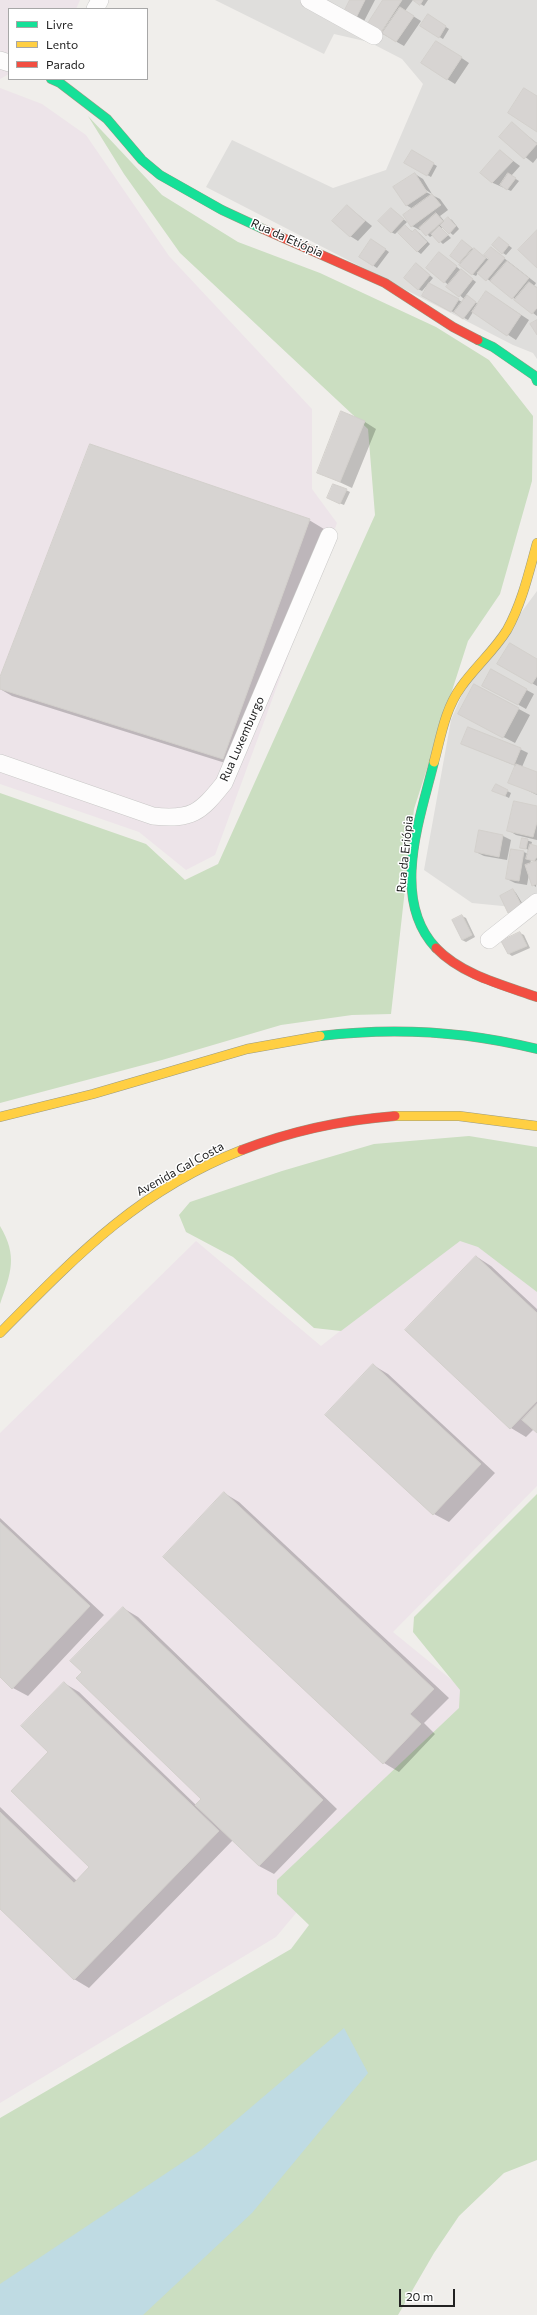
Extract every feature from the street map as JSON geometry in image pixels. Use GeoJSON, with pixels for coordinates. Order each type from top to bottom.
{"type":"FeatureCollection","features":[{"type":"Feature","properties":{"kind":"main road","name":"Rua da Etiópia"},"geometry":{"type":"LineString","coordinates":[[57,80],[107,119],[142,160],[160,175],[222,210],[385,283],[453,327],[493,347],[536,376]]}},
{"type":"Feature","properties":{"kind":"main road","name":"Rua da Eriópia"},"geometry":{"type":"LineString","coordinates":[[537,543],[521,597],[502,638],[466,678],[450,706],[438,743],[419,825],[413,871],[413,900],[418,923],[446,959],[467,970],[537,998]]}},
{"type":"Feature","properties":{"kind":"main road"},"geometry":{"type":"LineString","coordinates":[[0,1117],[54,1105],[225,1055],[280,1042],[355,1032],[412,1031],[471,1035],[537,1048]]}},
{"type":"Feature","properties":{"kind":"main road","name":"Avenida Gal Costa"},"geometry":{"type":"LineString","coordinates":[[0,1333],[59,1273],[128,1212],[162,1189],[237,1152],[288,1134],[359,1120],[413,1115],[470,1117],[537,1126]]}},
{"type":"Feature","properties":{"kind":"street"},"geometry":{"type":"LineString","coordinates":[[309,0],[374,36]]}},
{"type":"Feature","properties":{"kind":"street","name":"Rua Luxemburgo"},"geometry":{"type":"LineString","coordinates":[[0,763],[153,816],[177,818],[196,812],[211,800],[224,783],[329,536]]}},
{"type":"Feature","properties":{"kind":"street"},"geometry":{"type":"LineString","coordinates":[[489,940],[537,902]]}},
{"type":"Feature","properties":{"kind":"shaded area"},"geometry":{"type":"Polygon","coordinates":[[[0,0],[80,0],[76,8],[8,8],[8,75],[0,79],[0,0]]]}},
{"type":"Feature","properties":{"kind":"shaded area"},"geometry":{"type":"Polygon","coordinates":[[[215,0],[537,0],[537,359],[533,353],[513,345],[206,187],[232,140],[333,188],[386,170],[423,84],[402,59],[369,42],[334,34],[324,54],[215,0]]]}},
{"type":"Feature","properties":{"kind":"shaded area"},"geometry":{"type":"Polygon","coordinates":[[[0,88],[42,104],[86,135],[169,256],[312,409],[312,489],[337,523],[215,855],[186,870],[139,832],[0,784],[0,88]]]}},
{"type":"Feature","properties":{"kind":"shaded area"},"geometry":{"type":"Polygon","coordinates":[[[537,591],[537,898],[523,908],[472,903],[424,870],[451,720],[464,690],[537,591]]]}},
{"type":"Feature","properties":{"kind":"shaded area"},"geometry":{"type":"Polygon","coordinates":[[[463,1234],[537,1285],[537,1486],[393,1632],[475,1699],[276,1937],[0,2103],[0,1433],[196,1241],[321,1346],[463,1234]]]}},
{"type":"Feature","properties":{"kind":"green space"},"geometry":{"type":"Polygon","coordinates":[[[88,116],[162,195],[238,242],[320,273],[436,327],[489,360],[533,416],[532,481],[500,594],[468,641],[414,809],[391,1014],[352,1015],[281,1025],[162,1060],[0,1103],[0,793],[146,844],[185,880],[218,864],[375,515],[368,429],[180,253],[124,174],[88,116]]]}},
{"type":"Feature","properties":{"kind":"green space"},"geometry":{"type":"Polygon","coordinates":[[[469,1136],[537,1147],[537,1292],[478,1247],[460,1241],[341,1331],[314,1328],[233,1257],[186,1232],[179,1215],[190,1202],[282,1171],[374,1144],[469,1136]]]}},
{"type":"Feature","properties":{"kind":"green space"},"geometry":{"type":"Polygon","coordinates":[[[0,1226],[9,1246],[11,1265],[10,1274],[0,1304],[0,1226]]]}},
{"type":"Feature","properties":{"kind":"green space"},"geometry":{"type":"Polygon","coordinates":[[[537,1494],[537,2160],[504,2173],[459,2216],[434,2253],[398,2315],[0,2315],[0,2118],[291,1949],[309,1925],[277,1894],[277,1880],[459,1708],[460,1690],[413,1632],[414,1617],[537,1494]]]}},
{"type":"Feature","properties":{"kind":"water"},"geometry":{"type":"Polygon","coordinates":[[[344,2028],[368,2073],[252,2213],[143,2315],[0,2315],[0,2284],[201,2150],[344,2028]]]}},
{"type":"Feature","properties":{"kind":"building"},"geometry":{"type":"Polygon","coordinates":[[[350,0],[365,0],[354,22],[342,16],[350,0]]]}},
{"type":"Feature","properties":{"kind":"building"},"geometry":{"type":"Polygon","coordinates":[[[383,0],[402,0],[380,34],[367,25],[383,0]]]}},
{"type":"Feature","properties":{"kind":"building"},"geometry":{"type":"Polygon","coordinates":[[[413,0],[423,0],[420,5],[413,0]]]}},
{"type":"Feature","properties":{"kind":"building"},"geometry":{"type":"Polygon","coordinates":[[[400,7],[414,16],[396,42],[382,33],[400,7]]]}},
{"type":"Feature","properties":{"kind":"building"},"geometry":{"type":"Polygon","coordinates":[[[428,14],[446,26],[439,38],[420,26],[428,14]]]}},
{"type":"Feature","properties":{"kind":"building"},"geometry":{"type":"Polygon","coordinates":[[[436,41],[462,57],[447,80],[421,63],[436,41]]]}},
{"type":"Feature","properties":{"kind":"building"},"geometry":{"type":"Polygon","coordinates":[[[524,88],[537,96],[537,132],[508,113],[524,88]]]}},
{"type":"Feature","properties":{"kind":"building"},"geometry":{"type":"Polygon","coordinates":[[[512,122],[537,144],[524,159],[499,137],[512,122]]]}},
{"type":"Feature","properties":{"kind":"building"},"geometry":{"type":"Polygon","coordinates":[[[412,150],[434,163],[427,176],[404,163],[412,150]]]}},
{"type":"Feature","properties":{"kind":"building"},"geometry":{"type":"Polygon","coordinates":[[[500,150],[513,161],[492,183],[480,173],[500,150]]]}},
{"type":"Feature","properties":{"kind":"building"},"geometry":{"type":"Polygon","coordinates":[[[415,173],[427,192],[406,206],[393,187],[415,173]]]}},
{"type":"Feature","properties":{"kind":"building"},"geometry":{"type":"Polygon","coordinates":[[[508,173],[516,178],[507,190],[500,185],[508,173]]]}},
{"type":"Feature","properties":{"kind":"building"},"geometry":{"type":"Polygon","coordinates":[[[432,194],[441,205],[411,227],[403,215],[432,194]]]}},
{"type":"Feature","properties":{"kind":"building"},"geometry":{"type":"Polygon","coordinates":[[[347,205],[365,221],[350,237],[332,221],[347,205]]]}},
{"type":"Feature","properties":{"kind":"building"},"geometry":{"type":"Polygon","coordinates":[[[391,208],[404,219],[391,233],[378,221],[391,208]]]}},
{"type":"Feature","properties":{"kind":"building"},"geometry":{"type":"Polygon","coordinates":[[[436,213],[443,221],[426,236],[419,228],[436,213]]]}},
{"type":"Feature","properties":{"kind":"building"},"geometry":{"type":"Polygon","coordinates":[[[448,217],[456,226],[449,234],[440,225],[448,217]]]}},
{"type":"Feature","properties":{"kind":"building"},"geometry":{"type":"Polygon","coordinates":[[[405,225],[412,232],[415,229],[427,242],[417,252],[398,233],[405,225]]]}},
{"type":"Feature","properties":{"kind":"building"},"geometry":{"type":"Polygon","coordinates":[[[439,226],[448,235],[439,243],[431,234],[439,226]]]}},
{"type":"Feature","properties":{"kind":"building"},"geometry":{"type":"Polygon","coordinates":[[[537,230],[537,268],[518,250],[537,230]]]}},
{"type":"Feature","properties":{"kind":"building"},"geometry":{"type":"Polygon","coordinates":[[[499,237],[509,245],[502,254],[492,245],[499,237]]]}},
{"type":"Feature","properties":{"kind":"building"},"geometry":{"type":"Polygon","coordinates":[[[371,239],[386,249],[373,266],[359,257],[371,239]]]}},
{"type":"Feature","properties":{"kind":"building"},"geometry":{"type":"Polygon","coordinates":[[[462,240],[472,248],[459,263],[450,256],[462,240]]]}},
{"type":"Feature","properties":{"kind":"building"},"geometry":{"type":"Polygon","coordinates":[[[491,247],[505,258],[486,281],[477,273],[489,259],[484,255],[491,247]]]}},
{"type":"Feature","properties":{"kind":"building"},"geometry":{"type":"Polygon","coordinates":[[[474,248],[486,258],[472,275],[459,265],[474,248]]]}},
{"type":"Feature","properties":{"kind":"building"},"geometry":{"type":"Polygon","coordinates":[[[439,252],[457,266],[444,283],[426,268],[439,252]]]}},
{"type":"Feature","properties":{"kind":"building"},"geometry":{"type":"Polygon","coordinates":[[[507,261],[529,278],[512,299],[490,281],[507,261]]]}},
{"type":"Feature","properties":{"kind":"building"},"geometry":{"type":"Polygon","coordinates":[[[416,263],[430,275],[418,290],[404,278],[416,263]]]}},
{"type":"Feature","properties":{"kind":"building"},"geometry":{"type":"Polygon","coordinates":[[[461,269],[473,279],[459,297],[446,287],[461,269]]]}},
{"type":"Feature","properties":{"kind":"building"},"geometry":{"type":"Polygon","coordinates":[[[529,282],[537,288],[537,308],[532,314],[514,300],[529,282]]]}},
{"type":"Feature","properties":{"kind":"building"},"geometry":{"type":"Polygon","coordinates":[[[429,283],[459,299],[451,312],[422,296],[429,283]]]}},
{"type":"Feature","properties":{"kind":"building"},"geometry":{"type":"Polygon","coordinates":[[[486,291],[521,315],[507,336],[472,312],[486,291]]]}},
{"type":"Feature","properties":{"kind":"building"},"geometry":{"type":"Polygon","coordinates":[[[467,295],[476,302],[463,319],[454,312],[467,295]]]}},
{"type":"Feature","properties":{"kind":"building"},"geometry":{"type":"Polygon","coordinates":[[[537,320],[537,335],[530,324],[537,320]]]}},
{"type":"Feature","properties":{"kind":"building"},"geometry":{"type":"Polygon","coordinates":[[[341,411],[365,421],[340,482],[317,473],[341,411]]]}},
{"type":"Feature","properties":{"kind":"building"},"geometry":{"type":"Polygon","coordinates":[[[90,444],[310,519],[223,759],[0,689],[0,677],[90,444]]]}},
{"type":"Feature","properties":{"kind":"building"},"geometry":{"type":"Polygon","coordinates":[[[333,484],[347,489],[340,504],[327,498],[333,484]]]}},
{"type":"Feature","properties":{"kind":"building"},"geometry":{"type":"Polygon","coordinates":[[[510,643],[537,659],[537,676],[532,684],[497,664],[510,643]]]}},
{"type":"Feature","properties":{"kind":"building"},"geometry":{"type":"Polygon","coordinates":[[[491,669],[527,689],[518,705],[482,686],[491,669]]]}},
{"type":"Feature","properties":{"kind":"building"},"geometry":{"type":"Polygon","coordinates":[[[474,684],[519,708],[503,738],[458,714],[474,684]]]}},
{"type":"Feature","properties":{"kind":"building"},"geometry":{"type":"Polygon","coordinates":[[[468,727],[521,748],[514,765],[461,744],[468,727]]]}},
{"type":"Feature","properties":{"kind":"building"},"geometry":{"type":"Polygon","coordinates":[[[516,764],[537,772],[537,794],[508,783],[516,764]]]}},
{"type":"Feature","properties":{"kind":"building"},"geometry":{"type":"Polygon","coordinates":[[[496,784],[508,790],[505,796],[492,791],[496,784]]]}},
{"type":"Feature","properties":{"kind":"building"},"geometry":{"type":"Polygon","coordinates":[[[514,801],[537,806],[537,822],[533,837],[507,831],[514,801]]]}},
{"type":"Feature","properties":{"kind":"building"},"geometry":{"type":"Polygon","coordinates":[[[479,830],[503,835],[499,857],[475,852],[479,830]]]}},
{"type":"Feature","properties":{"kind":"building"},"geometry":{"type":"Polygon","coordinates":[[[522,838],[528,839],[526,849],[520,848],[522,838]]]}},
{"type":"Feature","properties":{"kind":"building"},"geometry":{"type":"Polygon","coordinates":[[[530,844],[537,846],[537,857],[534,861],[526,859],[530,844]]]}},
{"type":"Feature","properties":{"kind":"building"},"geometry":{"type":"Polygon","coordinates":[[[511,849],[524,851],[519,881],[506,879],[511,849]]]}},
{"type":"Feature","properties":{"kind":"building"},"geometry":{"type":"Polygon","coordinates":[[[537,861],[537,884],[532,886],[525,865],[537,861]]]}},
{"type":"Feature","properties":{"kind":"building"},"geometry":{"type":"Polygon","coordinates":[[[513,889],[522,906],[508,913],[500,896],[513,889]]]}},
{"type":"Feature","properties":{"kind":"building"},"geometry":{"type":"Polygon","coordinates":[[[462,915],[472,935],[462,940],[452,920],[462,915]]]}},
{"type":"Feature","properties":{"kind":"building"},"geometry":{"type":"Polygon","coordinates":[[[520,932],[527,946],[508,954],[501,941],[520,932]]]}},
{"type":"Feature","properties":{"kind":"building"},"geometry":{"type":"Polygon","coordinates":[[[476,1256],[537,1313],[537,1401],[510,1429],[405,1330],[476,1256]]]}},
{"type":"Feature","properties":{"kind":"building"},"geometry":{"type":"Polygon","coordinates":[[[373,1364],[481,1464],[433,1515],[325,1415],[373,1364]]]}},
{"type":"Feature","properties":{"kind":"building"},"geometry":{"type":"Polygon","coordinates":[[[537,1404],[537,1433],[522,1420],[537,1404]]]}},
{"type":"Feature","properties":{"kind":"building"},"geometry":{"type":"Polygon","coordinates":[[[224,1492],[434,1689],[410,1714],[421,1724],[383,1764],[163,1557],[224,1492]]]}},
{"type":"Feature","properties":{"kind":"building"},"geometry":{"type":"Polygon","coordinates":[[[0,1522],[90,1606],[12,1689],[0,1677],[0,1522]]]}},
{"type":"Feature","properties":{"kind":"building"},"geometry":{"type":"Polygon","coordinates":[[[123,1607],[323,1800],[259,1866],[195,1805],[201,1799],[76,1678],[82,1672],[70,1661],[123,1607]]]}},
{"type":"Feature","properties":{"kind":"building"},"geometry":{"type":"Polygon","coordinates":[[[64,1682],[219,1831],[74,1980],[0,1909],[0,1812],[74,1883],[89,1867],[11,1791],[48,1752],[21,1726],[64,1682]]]}},
{"type":"Feature","properties":{"kind":"traffic: fast"},"geometry":{"type":"LineString","coordinates":[[53,80],[60,83],[107,119],[142,160],[160,175],[222,210],[263,229]]}},
{"type":"Feature","properties":{"kind":"traffic: fast"},"geometry":{"type":"LineString","coordinates":[[478,340],[493,347],[535,376],[537,381]]}},
{"type":"Feature","properties":{"kind":"traffic: fast"},"geometry":{"type":"LineString","coordinates":[[434,762],[416,833],[412,858],[411,883],[414,906],[422,928],[436,948]]}},
{"type":"Feature","properties":{"kind":"traffic: fast"},"geometry":{"type":"LineString","coordinates":[[320,1036],[348,1033],[402,1031],[429,1032],[483,1038],[537,1049]]}},
{"type":"Feature","properties":{"kind":"traffic: slow"},"geometry":{"type":"LineString","coordinates":[[434,762],[444,723],[451,704],[466,680],[502,638],[512,620],[525,587],[537,543]]}},
{"type":"Feature","properties":{"kind":"traffic: slow"},"geometry":{"type":"LineString","coordinates":[[0,1117],[93,1094],[247,1049],[320,1036]]}},
{"type":"Feature","properties":{"kind":"traffic: slow"},"geometry":{"type":"LineString","coordinates":[[395,1116],[459,1116],[537,1126]]}},
{"type":"Feature","properties":{"kind":"traffic: slow"},"geometry":{"type":"LineString","coordinates":[[0,1333],[83,1252],[140,1205],[171,1185],[205,1166],[242,1150]]}},
{"type":"Feature","properties":{"kind":"traffic: jam"},"geometry":{"type":"LineString","coordinates":[[263,229],[385,283],[453,327],[478,340]]}},
{"type":"Feature","properties":{"kind":"traffic: jam"},"geometry":{"type":"LineString","coordinates":[[436,948],[446,957],[470,972],[537,997]]}},
{"type":"Feature","properties":{"kind":"traffic: jam"},"geometry":{"type":"LineString","coordinates":[[242,1150],[279,1137],[317,1127],[356,1120],[395,1116]]}}]}
